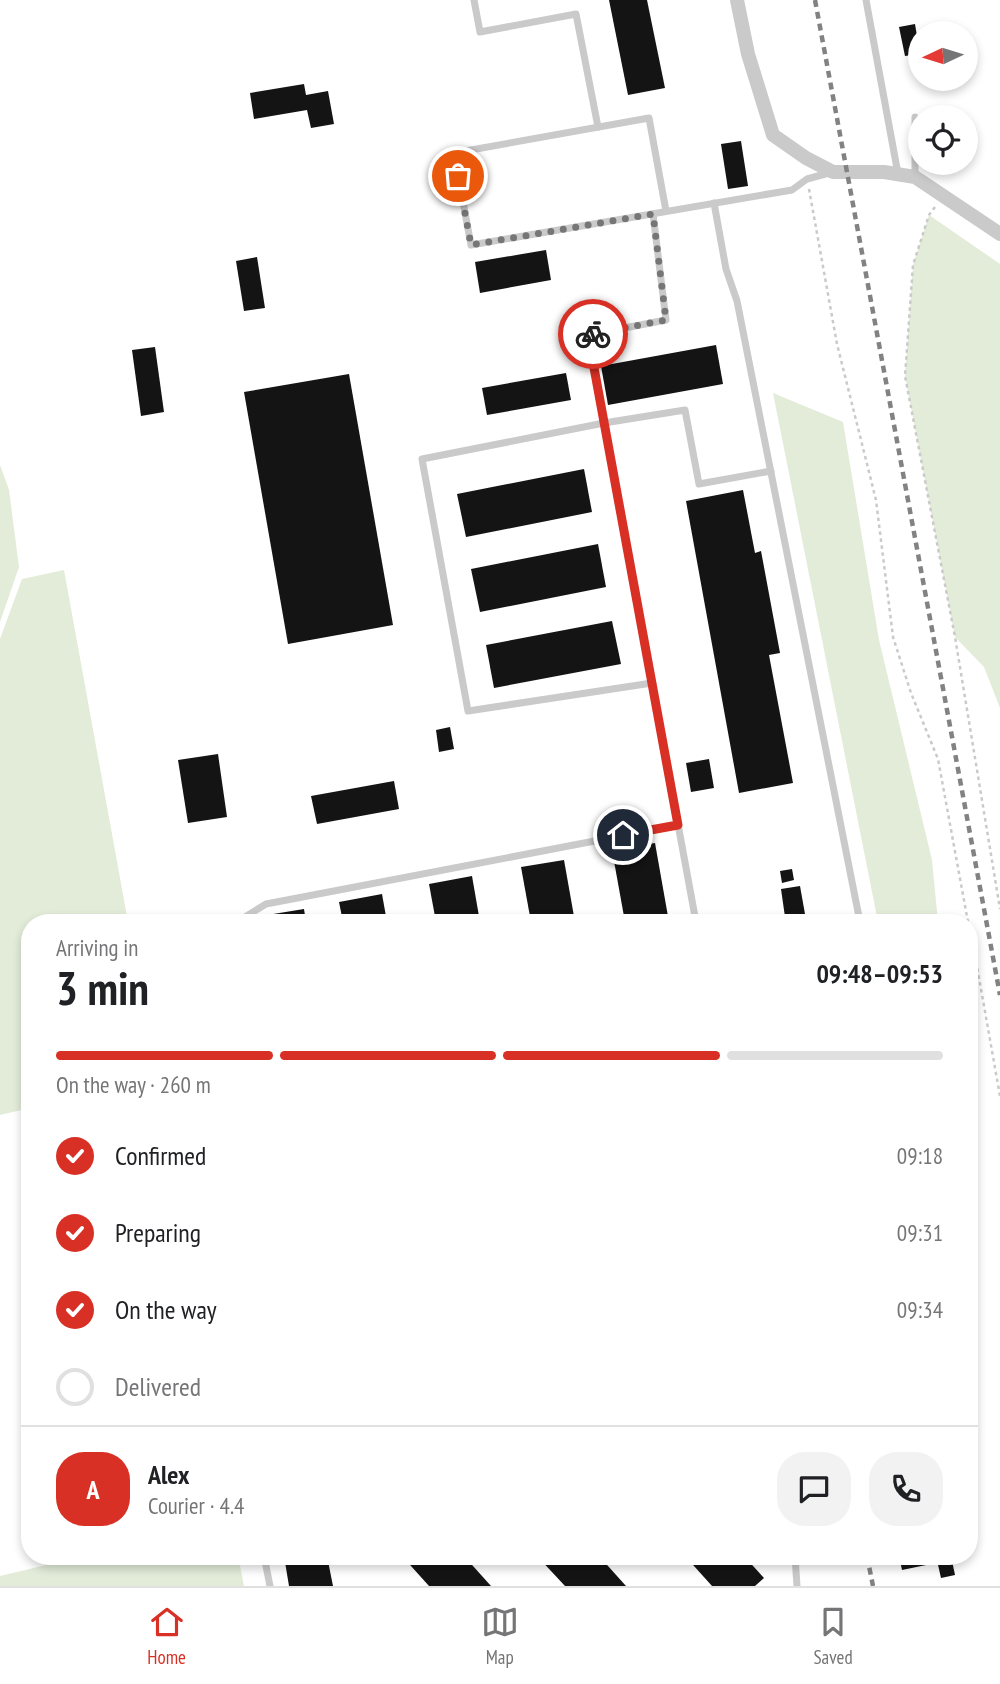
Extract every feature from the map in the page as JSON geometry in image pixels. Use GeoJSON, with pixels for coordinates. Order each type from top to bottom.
{"type":"FeatureCollection","features":[{"type":"Feature","properties":{"kind":"street"},"geometry":{"type":"LineString","coordinates":[[737,0],[748,54],[773,135],[806,158],[833,172],[884,172],[915,177],[1000,234]]}},
{"type":"Feature","properties":{"kind":"lane"},"geometry":{"type":"LineString","coordinates":[[474,0],[480,32],[576,14],[598,127]]}},
{"type":"Feature","properties":{"kind":"lane"},"geometry":{"type":"LineString","coordinates":[[866,0],[898,174]]}},
{"type":"Feature","properties":{"kind":"lane"},"geometry":{"type":"LineString","coordinates":[[666,211],[649,118],[454,153],[471,245],[792,190],[807,178],[833,172]]}},
{"type":"Feature","properties":{"kind":"lane"},"geometry":{"type":"LineString","coordinates":[[792,190],[793,199]]}},
{"type":"Feature","properties":{"kind":"lane"},"geometry":{"type":"LineString","coordinates":[[714,203],[726,269],[737,301],[858,914]]}},
{"type":"Feature","properties":{"kind":"lane"},"geometry":{"type":"LineString","coordinates":[[653,214],[666,320],[588,335],[695,914]]}},
{"type":"Feature","properties":{"kind":"lane"},"geometry":{"type":"LineString","coordinates":[[652,683],[468,711],[422,459],[604,422],[685,410],[699,484],[771,471]]}},
{"type":"Feature","properties":{"kind":"lane"},"geometry":{"type":"LineString","coordinates":[[250,914],[266,904],[678,825]]}},
{"type":"Feature","properties":{"kind":"lane"},"geometry":{"type":"LineString","coordinates":[[266,1565],[270,1586]]}},
{"type":"Feature","properties":{"kind":"lane"},"geometry":{"type":"LineString","coordinates":[[796,1565],[797,1586]]}},
{"type":"Feature","properties":{"kind":"path"},"geometry":{"type":"LineString","coordinates":[[807,178],[837,344],[876,500],[893,637],[911,693],[938,759],[967,914]]}},
{"type":"Feature","properties":{"kind":"path"},"geometry":{"type":"LineString","coordinates":[[929,215],[913,265],[905,376],[955,638],[1000,909]]}},
{"type":"Feature","properties":{"kind":"path"},"geometry":{"type":"LineString","coordinates":[[978,972],[1000,1096]]}},
{"type":"Feature","properties":{"kind":"green space"},"geometry":{"type":"Polygon","coordinates":[[[929,215],[1000,264],[1000,708],[984,667],[955,637],[905,376],[913,265],[929,215]]]}},
{"type":"Feature","properties":{"kind":"green space"},"geometry":{"type":"Polygon","coordinates":[[[773,393],[843,422],[879,640],[932,860],[937,914],[876,914],[773,393]]]}},
{"type":"Feature","properties":{"kind":"green space"},"geometry":{"type":"Polygon","coordinates":[[[0,465],[9,490],[19,567],[0,622],[0,465]]]}},
{"type":"Feature","properties":{"kind":"green space"},"geometry":{"type":"Polygon","coordinates":[[[64,570],[127,914],[21,914],[21,1110],[0,1115],[0,639],[22,579],[64,570]]]}},
{"type":"Feature","properties":{"kind":"green space"},"geometry":{"type":"Polygon","coordinates":[[[46,1565],[240,1565],[244,1586],[0,1586],[0,1576],[46,1565]]]}},
{"type":"Feature","properties":{"kind":"building"},"geometry":{"type":"Polygon","coordinates":[[[609,0],[647,0],[665,88],[628,95],[609,0]]]}},
{"type":"Feature","properties":{"kind":"building"},"geometry":{"type":"Polygon","coordinates":[[[908,25],[908,56],[905,56],[899,27],[908,25]]]}},
{"type":"Feature","properties":{"kind":"building"},"geometry":{"type":"Polygon","coordinates":[[[304,84],[306,95],[328,91],[334,124],[311,128],[307,110],[254,119],[250,93],[304,84]]]}},
{"type":"Feature","properties":{"kind":"building"},"geometry":{"type":"Polygon","coordinates":[[[741,141],[748,186],[728,189],[721,144],[741,141]]]}},
{"type":"Feature","properties":{"kind":"building"},"geometry":{"type":"Polygon","coordinates":[[[546,250],[551,280],[480,293],[475,262],[546,250]]]}},
{"type":"Feature","properties":{"kind":"building"},"geometry":{"type":"Polygon","coordinates":[[[257,257],[265,308],[244,311],[236,261],[257,257]]]}},
{"type":"Feature","properties":{"kind":"building"},"geometry":{"type":"Polygon","coordinates":[[[716,345],[723,384],[608,405],[601,366],[716,345]]]}},
{"type":"Feature","properties":{"kind":"building"},"geometry":{"type":"Polygon","coordinates":[[[155,347],[164,412],[141,416],[132,350],[155,347]]]}},
{"type":"Feature","properties":{"kind":"building"},"geometry":{"type":"Polygon","coordinates":[[[566,373],[571,400],[487,415],[482,388],[566,373]]]}},
{"type":"Feature","properties":{"kind":"building"},"geometry":{"type":"Polygon","coordinates":[[[349,374],[393,625],[288,644],[244,392],[349,374]]]}},
{"type":"Feature","properties":{"kind":"building"},"geometry":{"type":"Polygon","coordinates":[[[584,469],[592,512],[466,537],[457,494],[584,469]]]}},
{"type":"Feature","properties":{"kind":"building"},"geometry":{"type":"Polygon","coordinates":[[[743,490],[755,553],[761,551],[780,653],[769,655],[793,783],[739,793],[686,501],[743,490]]]}},
{"type":"Feature","properties":{"kind":"building"},"geometry":{"type":"Polygon","coordinates":[[[598,544],[606,587],[480,612],[471,569],[598,544]]]}},
{"type":"Feature","properties":{"kind":"building"},"geometry":{"type":"Polygon","coordinates":[[[612,621],[621,664],[494,688],[486,645],[612,621]]]}},
{"type":"Feature","properties":{"kind":"building"},"geometry":{"type":"Polygon","coordinates":[[[450,727],[454,749],[439,752],[436,730],[450,727]]]}},
{"type":"Feature","properties":{"kind":"building"},"geometry":{"type":"Polygon","coordinates":[[[218,754],[227,817],[188,823],[178,760],[218,754]]]}},
{"type":"Feature","properties":{"kind":"building"},"geometry":{"type":"Polygon","coordinates":[[[709,759],[714,788],[691,792],[686,763],[709,759]]]}},
{"type":"Feature","properties":{"kind":"building"},"geometry":{"type":"Polygon","coordinates":[[[394,781],[399,809],[317,824],[311,796],[394,781]]]}},
{"type":"Feature","properties":{"kind":"building"},"geometry":{"type":"Polygon","coordinates":[[[655,843],[668,914],[624,914],[612,850],[655,843]]]}},
{"type":"Feature","properties":{"kind":"building"},"geometry":{"type":"Polygon","coordinates":[[[564,860],[574,914],[530,914],[521,867],[564,860]]]}},
{"type":"Feature","properties":{"kind":"building"},"geometry":{"type":"Polygon","coordinates":[[[792,869],[794,880],[782,883],[780,871],[792,869]]]}},
{"type":"Feature","properties":{"kind":"building"},"geometry":{"type":"Polygon","coordinates":[[[472,876],[479,914],[435,914],[429,884],[472,876]]]}},
{"type":"Feature","properties":{"kind":"building"},"geometry":{"type":"Polygon","coordinates":[[[800,886],[805,914],[785,914],[781,889],[800,886]]]}},
{"type":"Feature","properties":{"kind":"building"},"geometry":{"type":"Polygon","coordinates":[[[382,894],[386,914],[341,914],[339,902],[382,894]]]}},
{"type":"Feature","properties":{"kind":"building"},"geometry":{"type":"Polygon","coordinates":[[[304,909],[305,914],[273,914],[304,909]]]}},
{"type":"Feature","properties":{"kind":"building"},"geometry":{"type":"Polygon","coordinates":[[[286,1565],[329,1565],[333,1586],[289,1586],[286,1565]]]}},
{"type":"Feature","properties":{"kind":"building"},"geometry":{"type":"Polygon","coordinates":[[[410,1565],[472,1565],[491,1586],[429,1586],[410,1565]]]}},
{"type":"Feature","properties":{"kind":"building"},"geometry":{"type":"Polygon","coordinates":[[[545,1565],[607,1565],[626,1586],[565,1586],[545,1565]]]}},
{"type":"Feature","properties":{"kind":"building"},"geometry":{"type":"Polygon","coordinates":[[[693,1565],[752,1565],[764,1578],[755,1586],[712,1586],[693,1565]]]}},
{"type":"Feature","properties":{"kind":"building"},"geometry":{"type":"Polygon","coordinates":[[[901,1565],[926,1565],[902,1570],[901,1565]]]}},
{"type":"Feature","properties":{"kind":"building"},"geometry":{"type":"Polygon","coordinates":[[[938,1565],[953,1565],[955,1575],[941,1578],[938,1565]]]}},
{"type":"Feature","properties":{"kind":"railway"},"geometry":{"type":"LineString","coordinates":[[815,0],[1000,995]]}},
{"type":"Feature","properties":{"kind":"railway"},"geometry":{"type":"LineString","coordinates":[[869,1565],[873,1586]]}},
{"type":"Feature","properties":{"kind":"way so far"},"geometry":{"type":"LineString","coordinates":[[458,176],[471,245],[653,214],[666,320],[593,334]]}},
{"type":"Feature","properties":{"kind":"route"},"geometry":{"type":"LineString","coordinates":[[593,334],[588,335],[678,825],[623,835]]}}]}
